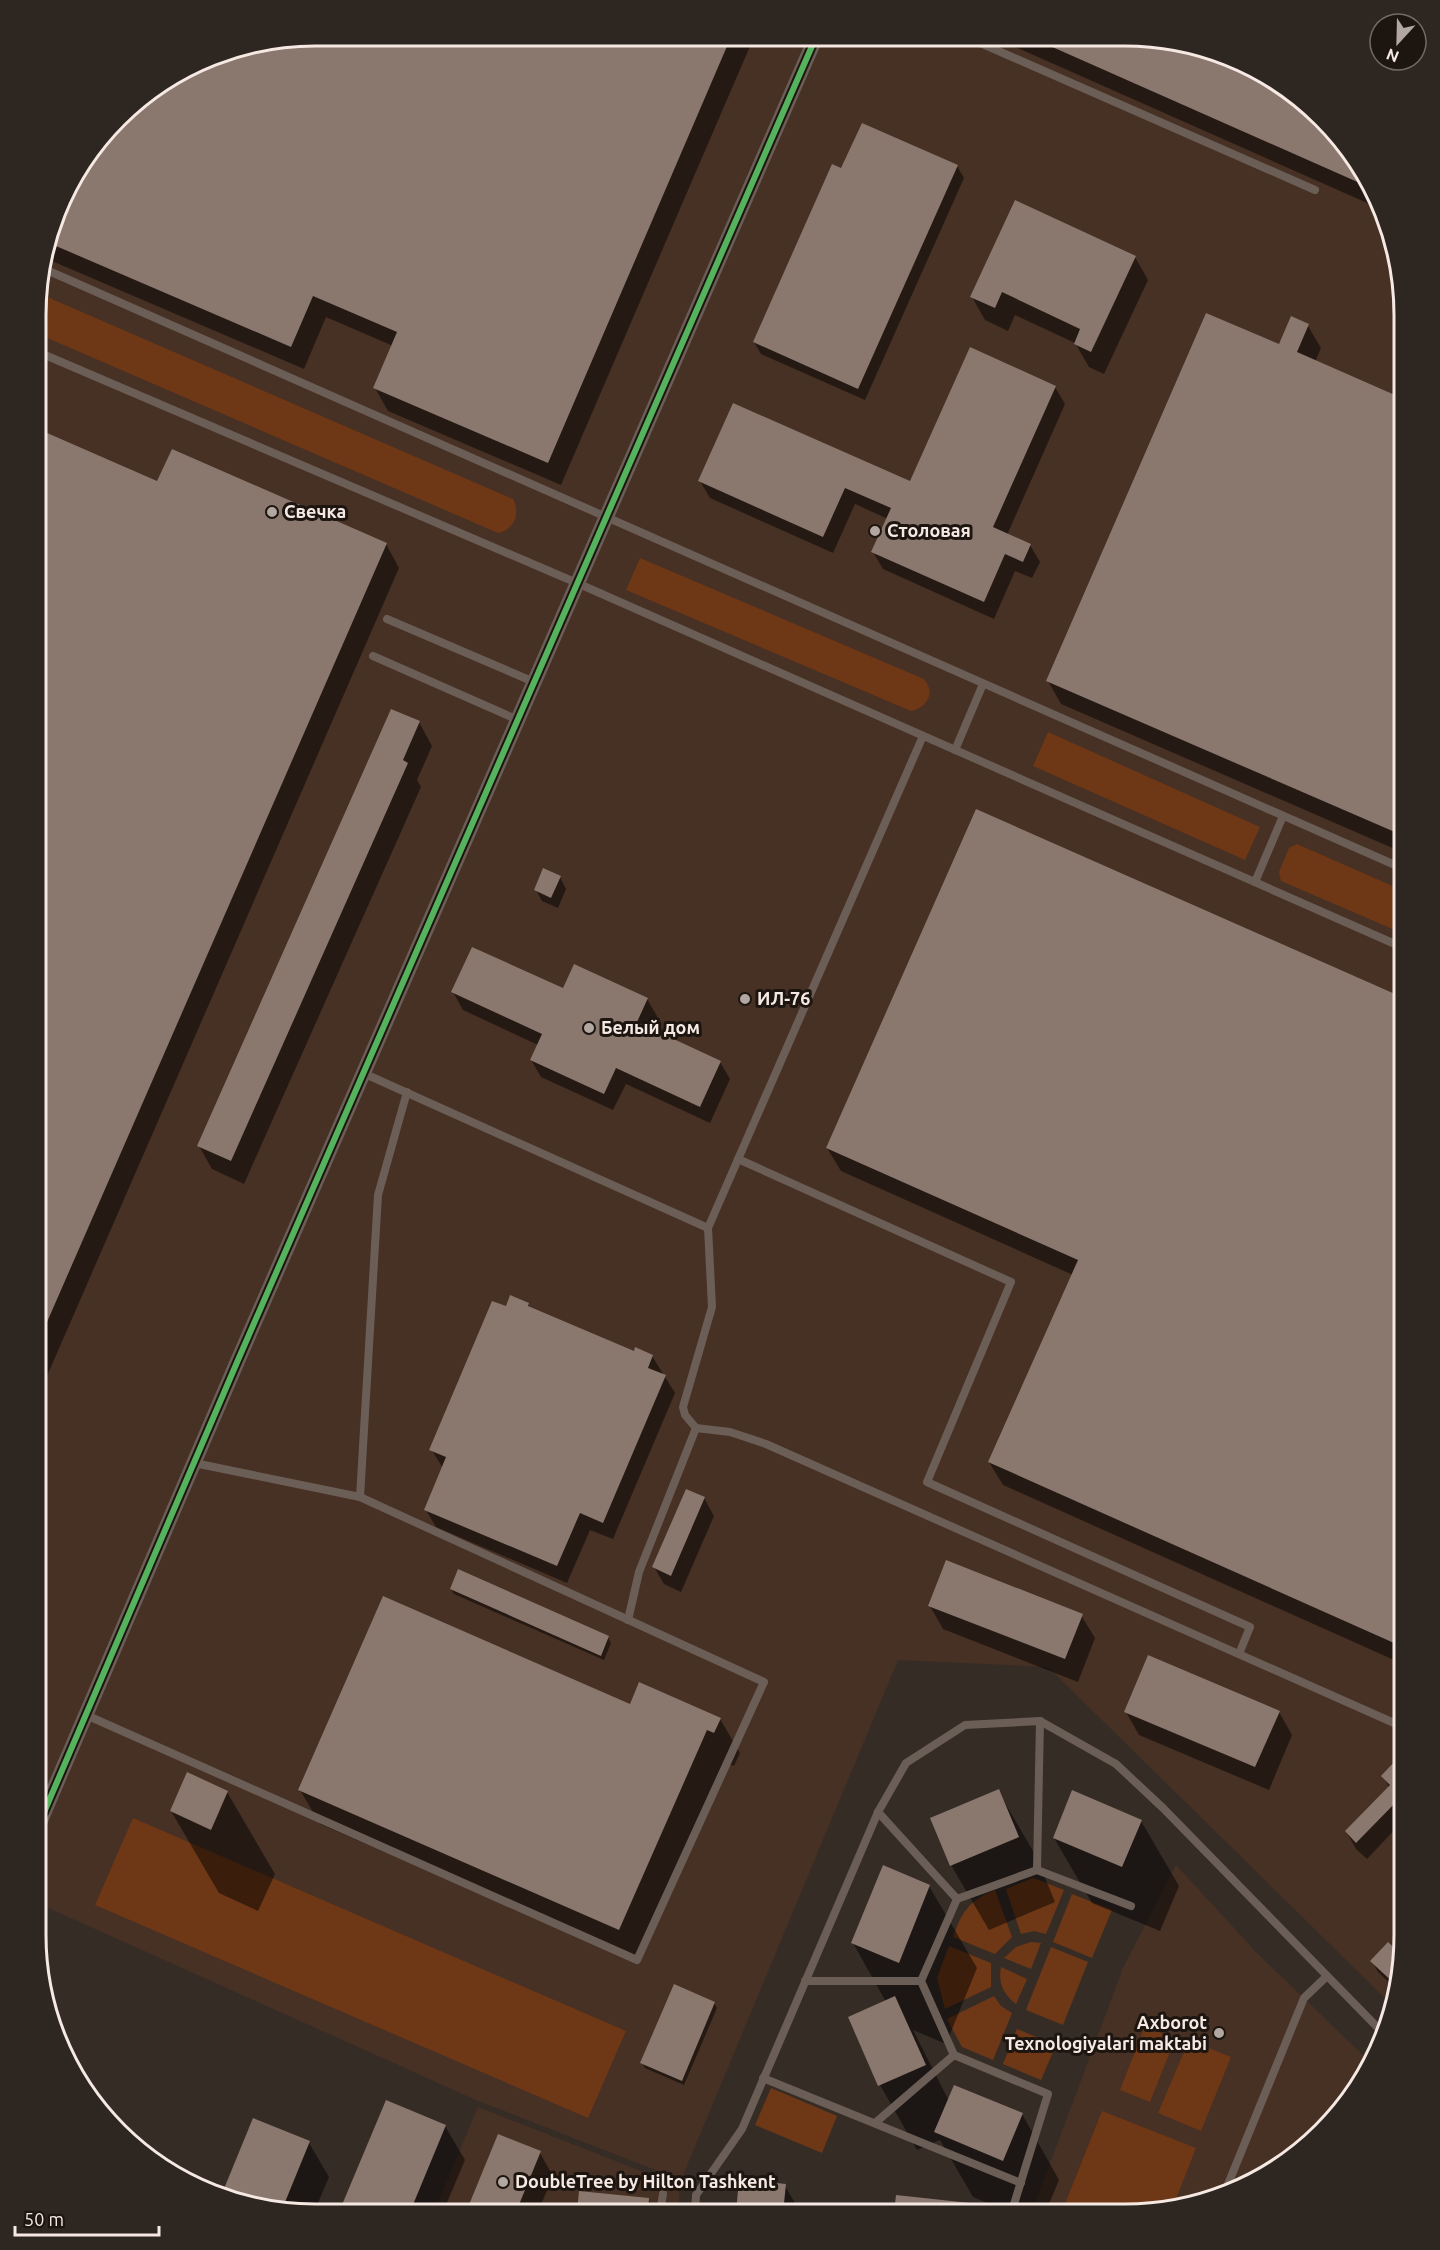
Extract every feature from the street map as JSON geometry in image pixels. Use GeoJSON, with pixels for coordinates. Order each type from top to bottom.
{"type":"FeatureCollection","features":[{"type":"Feature","properties":{"kind":"street"},"geometry":{"type":"LineString","coordinates":[[46,1808],[363,1073],[813,46]]}},
{"type":"Feature","properties":{"kind":"lane"},"geometry":{"type":"LineString","coordinates":[[987,46],[1315,190]]}},
{"type":"Feature","properties":{"kind":"lane"},"geometry":{"type":"LineString","coordinates":[[51,272],[606,519],[1394,865]]}},
{"type":"Feature","properties":{"kind":"lane"},"geometry":{"type":"LineString","coordinates":[[46,355],[577,583],[1394,944]]}},
{"type":"Feature","properties":{"kind":"lane"},"geometry":{"type":"LineString","coordinates":[[387,619],[534,682]]}},
{"type":"Feature","properties":{"kind":"lane"},"geometry":{"type":"LineString","coordinates":[[373,656],[518,720]]}},
{"type":"Feature","properties":{"kind":"lane"},"geometry":{"type":"LineString","coordinates":[[955,750],[983,684]]}},
{"type":"Feature","properties":{"kind":"lane"},"geometry":{"type":"LineString","coordinates":[[923,736],[708,1228],[712,1306],[683,1407],[685,1415],[696,1428],[730,1432],[766,1444],[1394,1723]]}},
{"type":"Feature","properties":{"kind":"lane"},"geometry":{"type":"LineString","coordinates":[[1255,882],[1283,816]]}},
{"type":"Feature","properties":{"kind":"lane"},"geometry":{"type":"LineString","coordinates":[[363,1073],[708,1228]]}},
{"type":"Feature","properties":{"kind":"lane"},"geometry":{"type":"LineString","coordinates":[[360,1497],[378,1195],[407,1092]]}},
{"type":"Feature","properties":{"kind":"lane"},"geometry":{"type":"LineString","coordinates":[[738,1159],[1011,1282],[927,1482],[1250,1627],[1239,1654]]}},
{"type":"Feature","properties":{"kind":"lane"},"geometry":{"type":"LineString","coordinates":[[628,1620],[639,1572],[696,1428]]}},
{"type":"Feature","properties":{"kind":"lane"},"geometry":{"type":"LineString","coordinates":[[86,1715],[637,1960],[764,1682],[360,1497],[194,1463]]}},
{"type":"Feature","properties":{"kind":"lane"},"geometry":{"type":"LineString","coordinates":[[1037,1870],[1040,1721]]}},
{"type":"Feature","properties":{"kind":"lane"},"geometry":{"type":"LineString","coordinates":[[696,2204],[696,2195],[742,2130],[878,1812],[906,1763],[965,1725],[1040,1721],[1116,1764],[1163,1808],[1377,2027]]}},
{"type":"Feature","properties":{"kind":"lane"},"geometry":{"type":"LineString","coordinates":[[878,1812],[957,1899]]}},
{"type":"Feature","properties":{"kind":"lane"},"geometry":{"type":"LineString","coordinates":[[1014,2204],[1048,2094],[954,2055],[921,1981],[957,1899],[1037,1870],[1131,1906]]}},
{"type":"Feature","properties":{"kind":"lane"},"geometry":{"type":"LineString","coordinates":[[1229,2182],[1304,1998],[1326,1977]]}},
{"type":"Feature","properties":{"kind":"lane"},"geometry":{"type":"LineString","coordinates":[[805,1981],[921,1981]]}},
{"type":"Feature","properties":{"kind":"lane"},"geometry":{"type":"LineString","coordinates":[[875,2123],[954,2055]]}},
{"type":"Feature","properties":{"kind":"lane"},"geometry":{"type":"LineString","coordinates":[[763,2078],[1021,2183]]}},
{"type":"Feature","properties":{"kind":"lane"},"geometry":{"type":"LineString","coordinates":[[661,2204],[663,2194]]}},
{"type":"Feature","properties":{"kind":"shaded area"},"geometry":{"type":"Polygon","coordinates":[[[316,46],[1124,46],[1177,52],[1211,61],[1243,74],[1288,102],[1315,125],[1338,152],[1357,181],[1373,213],[1388,263],[1393,298],[1394,1934],[1385,1998],[1048,1667],[898,1660],[681,2180],[476,2100],[46,1907],[46,316],[52,263],[61,229],[74,197],[92,166],[113,138],[138,113],[166,92],[197,74],[229,61],[281,49],[316,46]]]}},
{"type":"Feature","properties":{"kind":"shaded area"},"geometry":{"type":"Polygon","coordinates":[[[47,297],[513,499],[516,515],[512,525],[498,533],[46,337],[47,297]]]}},
{"type":"Feature","properties":{"kind":"shaded area"},"geometry":{"type":"Polygon","coordinates":[[[640,558],[924,679],[929,689],[928,699],[921,707],[911,711],[626,590],[640,558]]]}},
{"type":"Feature","properties":{"kind":"shaded area"},"geometry":{"type":"Polygon","coordinates":[[[1048,732],[1260,827],[1245,860],[1033,766],[1048,732]]]}},
{"type":"Feature","properties":{"kind":"shaded area"},"geometry":{"type":"Polygon","coordinates":[[[1297,844],[1394,887],[1394,930],[1281,881],[1279,872],[1289,848],[1297,844]]]}},
{"type":"Feature","properties":{"kind":"shaded area"},"geometry":{"type":"Polygon","coordinates":[[[133,1818],[626,2031],[588,2118],[95,1905],[133,1818]]]}},
{"type":"Feature","properties":{"kind":"shaded area","name":"Axborot Texnologiyalari maktabi"},"geometry":{"type":"Polygon","coordinates":[[[1176,1865],[1258,1954],[1364,2056],[1338,2098],[1315,2125],[1274,2158],[1243,2176],[1211,2189],[1159,2201],[1124,2204],[1035,2204],[1123,1968],[1176,1865]]]}},
{"type":"Feature","properties":{"kind":"shaded area"},"geometry":{"type":"Polygon","coordinates":[[[1033,1878],[1064,1890],[1046,1934],[1034,1931],[1021,1934],[1006,1889],[1033,1878]]]}},
{"type":"Feature","properties":{"kind":"shaded area"},"geometry":{"type":"Polygon","coordinates":[[[995,1890],[1012,1937],[995,1954],[953,1937],[968,1907],[995,1890]]]}},
{"type":"Feature","properties":{"kind":"shaded area"},"geometry":{"type":"Polygon","coordinates":[[[1072,1894],[1112,1910],[1092,1958],[1053,1942],[1072,1894]]]}},
{"type":"Feature","properties":{"kind":"shaded area"},"geometry":{"type":"Polygon","coordinates":[[[1031,1942],[1041,1943],[1031,1969],[1004,1958],[1016,1947],[1031,1942]]]}},
{"type":"Feature","properties":{"kind":"shaded area"},"geometry":{"type":"Polygon","coordinates":[[[949,1946],[991,1963],[991,1987],[945,2009],[937,1978],[949,1946]]]}},
{"type":"Feature","properties":{"kind":"shaded area"},"geometry":{"type":"Polygon","coordinates":[[[1051,1947],[1088,1962],[1063,2025],[1026,2010],[1051,1947]]]}},
{"type":"Feature","properties":{"kind":"shaded area"},"geometry":{"type":"Polygon","coordinates":[[[1001,1967],[1027,1979],[1016,2004],[1002,1988],[1001,1967]]]}},
{"type":"Feature","properties":{"kind":"shaded area"},"geometry":{"type":"Polygon","coordinates":[[[994,1996],[1001,2006],[1012,2013],[993,2060],[962,2047],[947,2019],[994,1996]]]}},
{"type":"Feature","properties":{"kind":"shaded area"},"geometry":{"type":"Polygon","coordinates":[[[1145,2026],[1175,2039],[1150,2102],[1120,2090],[1145,2026]]]}},
{"type":"Feature","properties":{"kind":"shaded area"},"geometry":{"type":"Polygon","coordinates":[[[1017,2029],[1056,2045],[1041,2080],[1003,2064],[1017,2029]]]}},
{"type":"Feature","properties":{"kind":"shaded area"},"geometry":{"type":"Polygon","coordinates":[[[1189,2040],[1231,2057],[1201,2131],[1158,2113],[1189,2040]]]}},
{"type":"Feature","properties":{"kind":"shaded area"},"geometry":{"type":"Polygon","coordinates":[[[771,2088],[837,2116],[822,2153],[755,2125],[771,2088]]]}},
{"type":"Feature","properties":{"kind":"shaded area"},"geometry":{"type":"Polygon","coordinates":[[[478,2107],[679,2186],[679,2204],[437,2204],[478,2107]]]}},
{"type":"Feature","properties":{"kind":"shaded area"},"geometry":{"type":"Polygon","coordinates":[[[1102,2111],[1196,2148],[1176,2198],[1124,2204],[1065,2204],[1102,2111]]]}},
{"type":"Feature","properties":{"kind":"building"},"geometry":{"type":"Polygon","coordinates":[[[727,46],[548,463],[373,388],[397,332],[313,296],[291,347],[56,246],[74,197],[92,166],[125,125],[166,92],[197,74],[229,61],[263,52],[298,47],[727,46]]]}},
{"type":"Feature","properties":{"kind":"building"},"geometry":{"type":"Polygon","coordinates":[[[1050,46],[1124,46],[1159,49],[1211,61],[1243,74],[1274,92],[1315,125],[1338,152],[1358,182],[1050,46]]]}},
{"type":"Feature","properties":{"kind":"building"},"geometry":{"type":"Polygon","coordinates":[[[862,123],[958,165],[858,389],[753,342],[832,164],[841,168],[862,123]]]}},
{"type":"Feature","properties":{"kind":"building"},"geometry":{"type":"Polygon","coordinates":[[[1015,200],[1136,256],[1091,352],[1074,344],[1080,329],[1002,292],[995,308],[970,297],[1015,200]]]}},
{"type":"Feature","properties":{"kind":"building"},"geometry":{"type":"Polygon","coordinates":[[[1206,313],[1279,344],[1291,316],[1309,324],[1297,352],[1394,395],[1394,832],[1046,681],[1206,313]]]}},
{"type":"Feature","properties":{"kind":"building"},"geometry":{"type":"Polygon","coordinates":[[[970,347],[1056,386],[993,527],[1031,544],[1023,562],[1005,554],[984,602],[871,552],[891,508],[845,488],[823,537],[698,481],[733,403],[910,481],[970,347]]]}},
{"type":"Feature","properties":{"kind":"building"},"geometry":{"type":"Polygon","coordinates":[[[46,432],[157,481],[172,449],[387,543],[46,1324],[46,432]]]}},
{"type":"Feature","properties":{"kind":"building"},"geometry":{"type":"Polygon","coordinates":[[[391,709],[420,721],[403,760],[408,763],[231,1161],[197,1146],[391,709]]]}},
{"type":"Feature","properties":{"kind":"building"},"geometry":{"type":"Polygon","coordinates":[[[976,809],[1394,994],[1394,1643],[988,1462],[1078,1260],[826,1148],[976,809]]]}},
{"type":"Feature","properties":{"kind":"building"},"geometry":{"type":"Polygon","coordinates":[[[543,868],[561,876],[551,898],[534,890],[543,868]]]}},
{"type":"Feature","properties":{"kind":"building","name":"Белый дом"},"geometry":{"type":"Polygon","coordinates":[[[472,947],[563,988],[574,964],[648,998],[637,1022],[721,1061],[700,1107],[616,1068],[604,1094],[530,1060],[542,1034],[451,992],[472,947]]]}},
{"type":"Feature","properties":{"kind":"building"},"geometry":{"type":"Polygon","coordinates":[[[510,1295],[529,1303],[528,1306],[634,1351],[635,1347],[653,1355],[648,1368],[666,1375],[603,1523],[580,1513],[557,1566],[424,1510],[446,1457],[429,1450],[492,1301],[506,1306],[510,1295]]]}},
{"type":"Feature","properties":{"kind":"building"},"geometry":{"type":"Polygon","coordinates":[[[686,1489],[705,1497],[671,1576],[652,1567],[686,1489]]]}},
{"type":"Feature","properties":{"kind":"building"},"geometry":{"type":"Polygon","coordinates":[[[946,1560],[1083,1614],[1065,1659],[928,1606],[946,1560]]]}},
{"type":"Feature","properties":{"kind":"building"},"geometry":{"type":"Polygon","coordinates":[[[458,1569],[609,1636],[601,1656],[450,1589],[458,1569]]]}},
{"type":"Feature","properties":{"kind":"building"},"geometry":{"type":"Polygon","coordinates":[[[383,1596],[630,1704],[639,1682],[721,1718],[714,1733],[707,1730],[619,1930],[298,1790],[383,1596]]]}},
{"type":"Feature","properties":{"kind":"building"},"geometry":{"type":"Polygon","coordinates":[[[1148,1655],[1280,1711],[1255,1767],[1124,1712],[1148,1655]]]}},
{"type":"Feature","properties":{"kind":"building"},"geometry":{"type":"Polygon","coordinates":[[[1394,1762],[1394,1804],[1356,1843],[1345,1831],[1390,1785],[1381,1776],[1394,1762]]]}},
{"type":"Feature","properties":{"kind":"building"},"geometry":{"type":"Polygon","coordinates":[[[187,1772],[228,1791],[211,1830],[170,1811],[187,1772]]]}},
{"type":"Feature","properties":{"kind":"building"},"geometry":{"type":"Polygon","coordinates":[[[999,1789],[1019,1837],[950,1866],[930,1818],[999,1789]]]}},
{"type":"Feature","properties":{"kind":"building"},"geometry":{"type":"Polygon","coordinates":[[[1072,1790],[1142,1820],[1122,1867],[1053,1838],[1072,1790]]]}},
{"type":"Feature","properties":{"kind":"building"},"geometry":{"type":"Polygon","coordinates":[[[883,1865],[930,1885],[899,1963],[851,1943],[883,1865]]]}},
{"type":"Feature","properties":{"kind":"building"},"geometry":{"type":"Polygon","coordinates":[[[1388,1942],[1393,1947],[1389,1979],[1370,1961],[1388,1942]]]}},
{"type":"Feature","properties":{"kind":"building"},"geometry":{"type":"Polygon","coordinates":[[[674,1984],[715,2002],[682,2081],[640,2063],[674,1984]]]}},
{"type":"Feature","properties":{"kind":"building"},"geometry":{"type":"Polygon","coordinates":[[[895,1996],[926,2065],[878,2086],[848,2017],[895,1996]]]}},
{"type":"Feature","properties":{"kind":"building"},"geometry":{"type":"Polygon","coordinates":[[[954,2085],[1023,2113],[1003,2161],[934,2132],[954,2085]]]}},
{"type":"Feature","properties":{"kind":"building"},"geometry":{"type":"Polygon","coordinates":[[[386,2100],[446,2125],[413,2204],[342,2204],[386,2100]]]}},
{"type":"Feature","properties":{"kind":"building"},"geometry":{"type":"Polygon","coordinates":[[[253,2118],[310,2141],[285,2202],[225,2187],[253,2118]]]}},
{"type":"Feature","properties":{"kind":"building","name":"DoubleTree by Hilton Tashkent"},"geometry":{"type":"Polygon","coordinates":[[[498,2134],[541,2151],[519,2204],[469,2204],[498,2134]]]}},
{"type":"Feature","properties":{"kind":"building"},"geometry":{"type":"Polygon","coordinates":[[[739,2179],[786,2184],[784,2204],[737,2204],[739,2179]]]}},
{"type":"Feature","properties":{"kind":"building"},"geometry":{"type":"Polygon","coordinates":[[[579,2191],[649,2198],[649,2204],[578,2204],[579,2191]]]}},
{"type":"Feature","properties":{"kind":"building"},"geometry":{"type":"Polygon","coordinates":[[[896,2195],[970,2203],[970,2204],[895,2204],[896,2195]]]}},
{"type":"Feature","properties":{"kind":"cycle path"},"geometry":{"type":"LineString","coordinates":[[46,1808],[238,1360],[812,46]]}},
{"type":"Feature","properties":{"kind":"place","name":"Свечка"},"geometry":{"type":"Point","coordinates":[272,512]}},
{"type":"Feature","properties":{"kind":"place","name":"Столовая"},"geometry":{"type":"Point","coordinates":[875,531]}},
{"type":"Feature","properties":{"kind":"place","name":"ИЛ-76"},"geometry":{"type":"Point","coordinates":[745,999]}},
{"type":"Feature","properties":{"kind":"place","name":"Белый дом"},"geometry":{"type":"Point","coordinates":[589,1028]}},
{"type":"Feature","properties":{"kind":"place","name":"Axborot Texnologiyalari maktabi"},"geometry":{"type":"Point","coordinates":[1219,2033]}},
{"type":"Feature","properties":{"kind":"place","name":"DoubleTree by Hilton Tashkent"},"geometry":{"type":"Point","coordinates":[503,2182]}}]}
